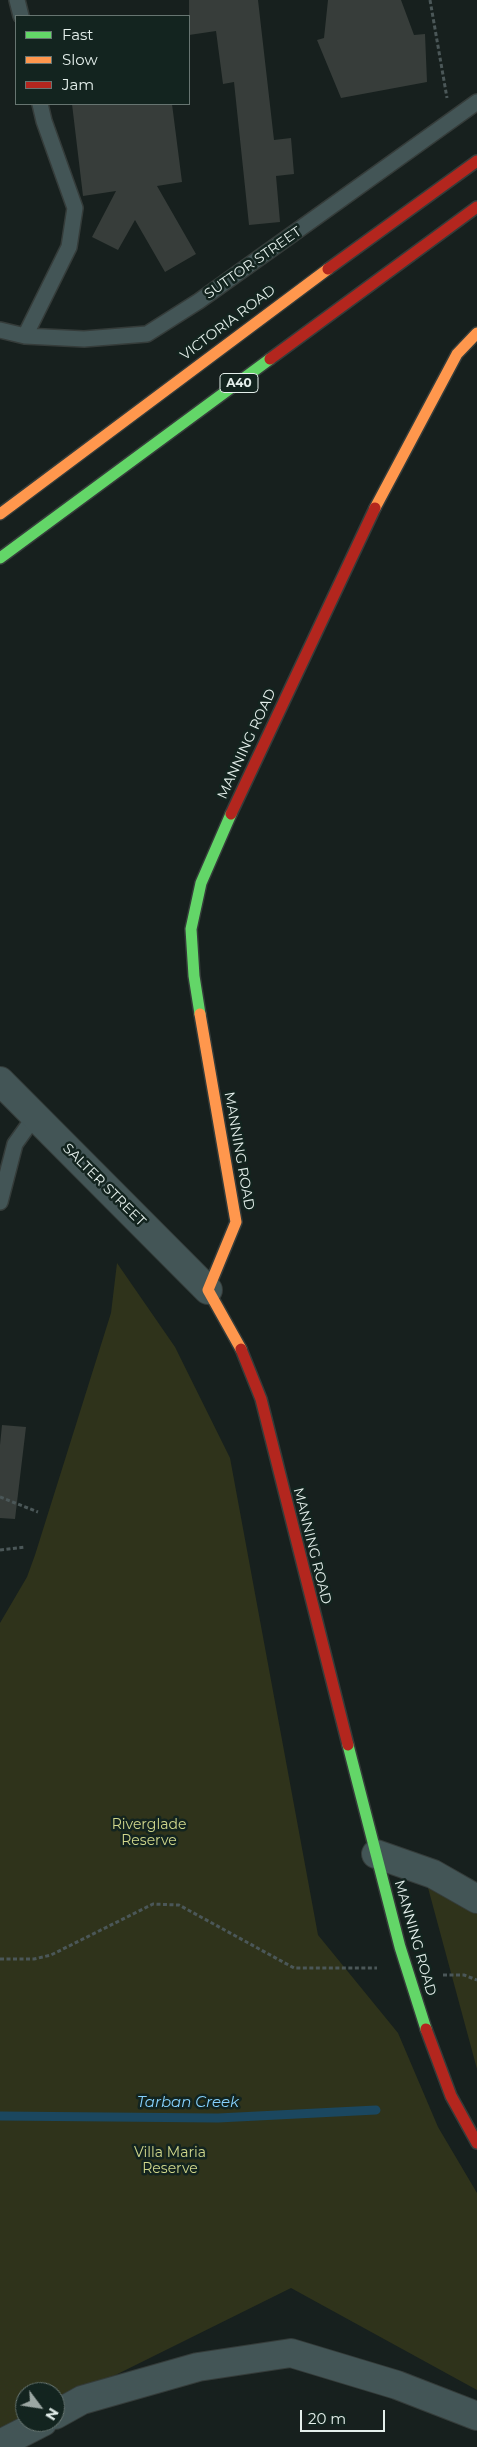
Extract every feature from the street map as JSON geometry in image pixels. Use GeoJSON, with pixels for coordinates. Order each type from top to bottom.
{"type":"FeatureCollection","features":[{"type":"Feature","properties":{"kind":"main road","name":"VICTORIA ROAD"},"geometry":{"type":"LineString","coordinates":[[0,514],[285,300],[475,166]]}},
{"type":"Feature","properties":{"kind":"main road","name":"A40"},"geometry":{"type":"LineString","coordinates":[[0,558],[477,207]]}},
{"type":"Feature","properties":{"kind":"main road","name":"MANNING ROAD"},"geometry":{"type":"LineString","coordinates":[[477,333],[457,354],[367,523],[223,830],[201,883],[191,929],[194,976],[236,1222],[208,1290],[241,1350],[261,1399],[278,1473],[400,1947],[427,2034],[451,2096],[477,2143]]}},
{"type":"Feature","properties":{"kind":"street","name":"SALTER STREET"},"geometry":{"type":"LineString","coordinates":[[0,1081],[208,1290]]}},
{"type":"Feature","properties":{"kind":"street"},"geometry":{"type":"LineString","coordinates":[[376,1854],[433,1874],[477,1899]]}},
{"type":"Feature","properties":{"kind":"street"},"geometry":{"type":"LineString","coordinates":[[65,2409],[82,2400],[198,2366],[290,2353],[397,2385],[477,2416]]}},
{"type":"Feature","properties":{"kind":"street"},"geometry":{"type":"LineString","coordinates":[[0,2444],[23,2432]]}},
{"type":"Feature","properties":{"kind":"lane"},"geometry":{"type":"LineString","coordinates":[[17,0],[21,15]]}},
{"type":"Feature","properties":{"kind":"lane","name":"SUTTOR STREET"},"geometry":{"type":"LineString","coordinates":[[0,330],[25,336],[84,339],[147,334],[200,301],[477,102]]}},
{"type":"Feature","properties":{"kind":"lane"},"geometry":{"type":"LineString","coordinates":[[25,336],[69,247],[75,208],[44,121],[40,105]]}},
{"type":"Feature","properties":{"kind":"lane"},"geometry":{"type":"LineString","coordinates":[[0,1202],[15,1144],[35,1116]]}},
{"type":"Feature","properties":{"kind":"path"},"geometry":{"type":"LineString","coordinates":[[430,0],[451,122]]}},
{"type":"Feature","properties":{"kind":"path"},"geometry":{"type":"LineString","coordinates":[[0,1497],[38,1512]]}},
{"type":"Feature","properties":{"kind":"path"},"geometry":{"type":"LineString","coordinates":[[0,1550],[25,1547]]}},
{"type":"Feature","properties":{"kind":"path"},"geometry":{"type":"LineString","coordinates":[[0,1959],[34,1959],[51,1955],[152,1904],[178,1904],[294,1968],[377,1967],[379,1974]]}},
{"type":"Feature","properties":{"kind":"path"},"geometry":{"type":"LineString","coordinates":[[444,1975],[464,1975],[477,1980]]}},
{"type":"Feature","properties":{"kind":"green space"},"geometry":{"type":"Polygon","coordinates":[[[117,1263],[175,1347],[230,1458],[318,1935],[398,2033],[438,2127],[477,2193],[477,2390],[291,2288],[65,2400],[65,2382],[15,2382],[15,2425],[0,2432],[0,1623],[27,1577],[35,1555],[111,1313],[117,1263]]]}},
{"type":"Feature","properties":{"kind":"green space"},"geometry":{"type":"Polygon","coordinates":[[[427,1884],[477,1914],[477,2069],[427,1884]]]}},
{"type":"Feature","properties":{"kind":"building"},"geometry":{"type":"Polygon","coordinates":[[[189,0],[258,0],[274,140],[291,138],[294,174],[276,176],[280,222],[249,225],[234,82],[223,84],[216,31],[190,35],[189,0]]]}},
{"type":"Feature","properties":{"kind":"building"},"geometry":{"type":"Polygon","coordinates":[[[328,0],[401,0],[414,35],[425,34],[427,82],[341,98],[317,40],[324,38],[328,0]]]}},
{"type":"Feature","properties":{"kind":"building"},"geometry":{"type":"Polygon","coordinates":[[[72,105],[172,105],[182,182],[157,186],[196,254],[165,272],[135,220],[118,250],[92,237],[116,191],[83,196],[72,105]]]}},
{"type":"Feature","properties":{"kind":"building"},"geometry":{"type":"Polygon","coordinates":[[[2,1425],[26,1427],[15,1519],[0,1518],[0,1445],[2,1425]]]}},
{"type":"Feature","properties":{"kind":"waterway","name":"Tarban Creek"},"geometry":{"type":"LineString","coordinates":[[0,2116],[218,2118],[376,2110]]}},
{"type":"Feature","properties":{"kind":"traffic: fast"},"geometry":{"type":"LineString","coordinates":[[0,558],[270,359]]}},
{"type":"Feature","properties":{"kind":"traffic: fast"},"geometry":{"type":"LineString","coordinates":[[200,1014],[194,976],[191,929],[201,883],[231,814]]}},
{"type":"Feature","properties":{"kind":"traffic: fast"},"geometry":{"type":"LineString","coordinates":[[348,1745],[400,1947],[426,2029]]}},
{"type":"Feature","properties":{"kind":"traffic: slow"},"geometry":{"type":"LineString","coordinates":[[0,514],[328,269]]}},
{"type":"Feature","properties":{"kind":"traffic: slow"},"geometry":{"type":"LineString","coordinates":[[375,508],[457,354],[477,333]]}},
{"type":"Feature","properties":{"kind":"traffic: slow"},"geometry":{"type":"LineString","coordinates":[[200,1014],[236,1222],[208,1290],[241,1349]]}},
{"type":"Feature","properties":{"kind":"traffic: jam"},"geometry":{"type":"LineString","coordinates":[[328,269],[477,161]]}},
{"type":"Feature","properties":{"kind":"traffic: jam"},"geometry":{"type":"LineString","coordinates":[[270,359],[477,207]]}},
{"type":"Feature","properties":{"kind":"traffic: jam"},"geometry":{"type":"LineString","coordinates":[[231,814],[375,508]]}},
{"type":"Feature","properties":{"kind":"traffic: jam"},"geometry":{"type":"LineString","coordinates":[[241,1349],[261,1399],[348,1745]]}},
{"type":"Feature","properties":{"kind":"traffic: jam"},"geometry":{"type":"LineString","coordinates":[[426,2029],[451,2096],[477,2143]]}},
{"type":"Feature","properties":{"kind":"park label","name":"Riverglade Reserve"},"geometry":{"type":"Point","coordinates":[149,1834]}},
{"type":"Feature","properties":{"kind":"park label","name":"Villa Maria Reserve"},"geometry":{"type":"Point","coordinates":[170,2162]}}]}
